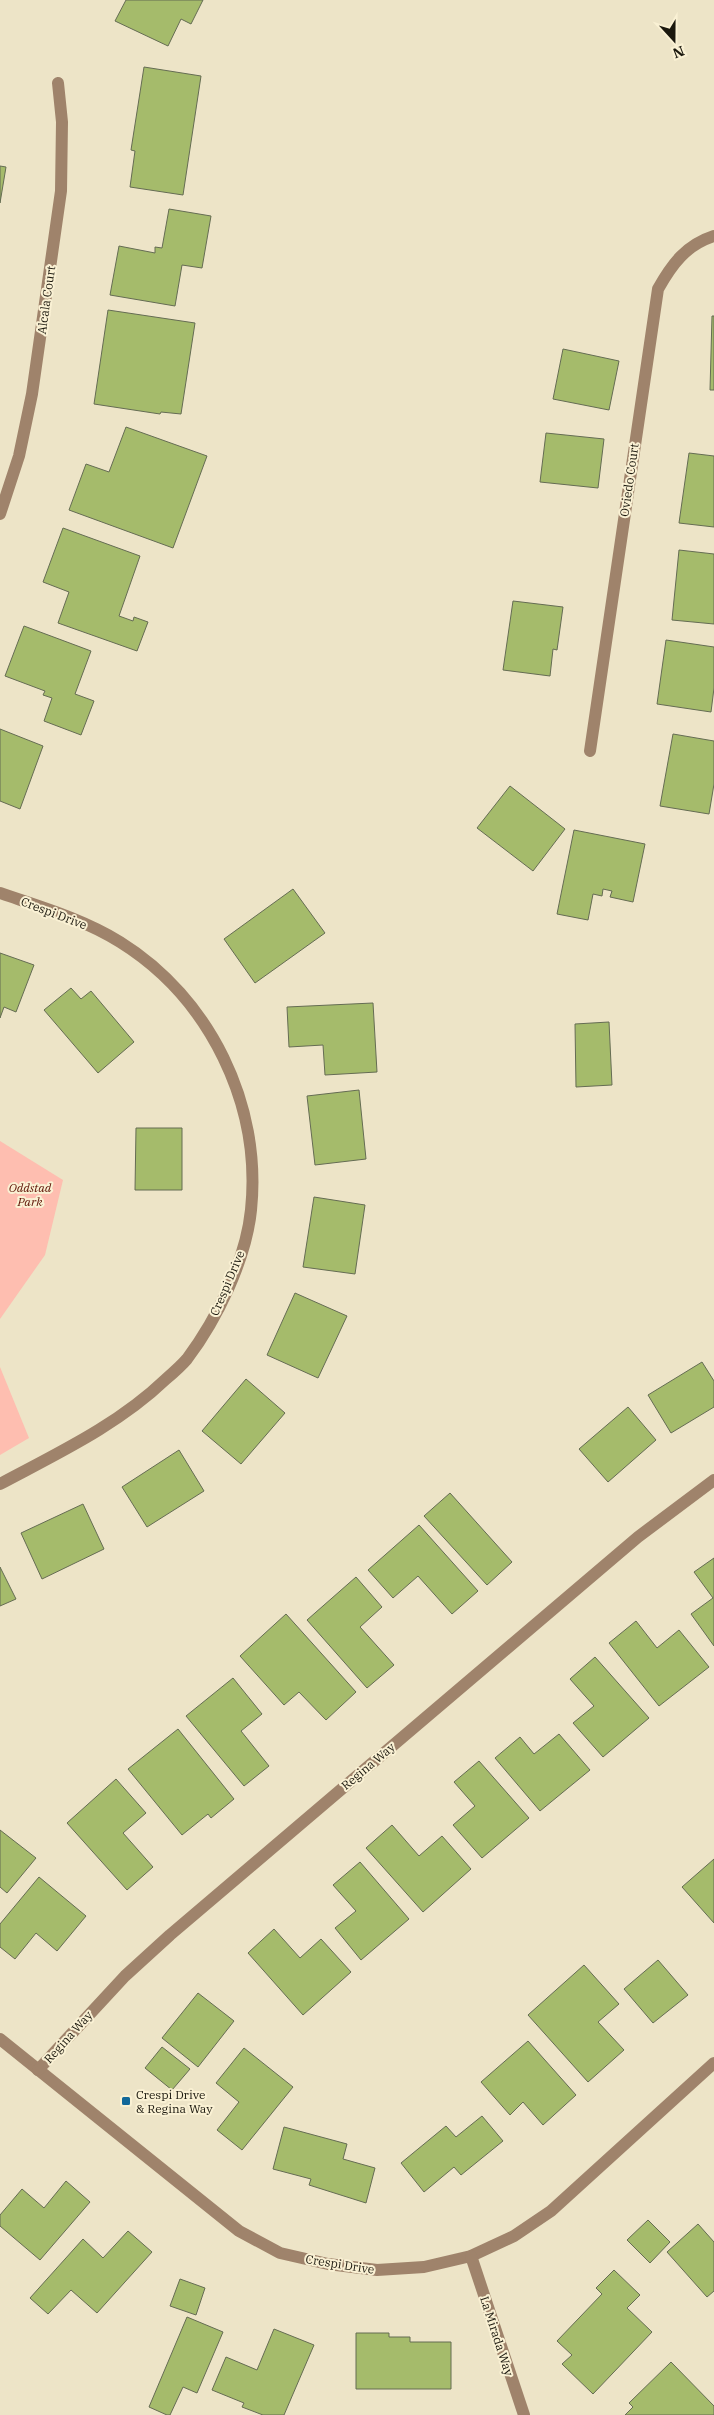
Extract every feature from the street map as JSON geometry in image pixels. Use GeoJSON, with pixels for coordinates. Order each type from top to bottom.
{"type":"FeatureCollection","features":[{"type":"Feature","properties":{"kind":"street","name":"Alcala Court"},"geometry":{"type":"LineString","coordinates":[[0,514],[19,456],[32,394],[61,191],[62,122],[58,83]]}},
{"type":"Feature","properties":{"kind":"street","name":"Oviedo Court"},"geometry":{"type":"LineString","coordinates":[[590,751],[658,289],[672,263],[700,240],[714,236]]}},
{"type":"Feature","properties":{"kind":"street","name":"Crespi Drive"},"geometry":{"type":"LineString","coordinates":[[0,893],[71,917],[120,942],[165,976],[198,1013],[224,1055],[243,1105],[253,1161],[251,1211],[239,1262],[217,1312],[186,1360],[143,1401],[96,1432],[0,1484]]}},
{"type":"Feature","properties":{"kind":"street","name":"Regina Way"},"geometry":{"type":"LineString","coordinates":[[38,2070],[118,1983],[170,1935],[638,1537],[714,1480]]}},
{"type":"Feature","properties":{"kind":"street","name":"Crespi Drive"},"geometry":{"type":"LineString","coordinates":[[0,2039],[239,2231],[280,2253],[328,2264],[377,2270],[424,2267],[471,2256],[514,2236],[551,2211],[714,2063]]}},
{"type":"Feature","properties":{"kind":"street","name":"La Mirada Way"},"geometry":{"type":"LineString","coordinates":[[471,2256],[524,2415]]}},
{"type":"Feature","properties":{"kind":"green space","name":"Oddstad Park"},"geometry":{"type":"Polygon","coordinates":[[[0,1141],[63,1180],[45,1255],[0,1319],[0,1141]]]}},
{"type":"Feature","properties":{"kind":"green space"},"geometry":{"type":"Polygon","coordinates":[[[0,1367],[29,1438],[0,1455],[0,1367]]]}},
{"type":"Feature","properties":{"kind":"building"},"geometry":{"type":"Polygon","coordinates":[[[126,0],[203,0],[191,24],[181,19],[168,46],[115,21],[126,0]]]}},
{"type":"Feature","properties":{"kind":"building"},"geometry":{"type":"Polygon","coordinates":[[[144,67],[201,76],[183,195],[130,187],[135,151],[131,150],[144,67]]]}},
{"type":"Feature","properties":{"kind":"building"},"geometry":{"type":"Polygon","coordinates":[[[0,166],[6,167],[0,203],[0,166]]]}},
{"type":"Feature","properties":{"kind":"building"},"geometry":{"type":"Polygon","coordinates":[[[169,209],[211,216],[202,268],[182,265],[175,306],[110,295],[119,246],[155,253],[155,247],[162,248],[169,209]]]}},
{"type":"Feature","properties":{"kind":"building"},"geometry":{"type":"Polygon","coordinates":[[[108,310],[195,323],[181,414],[161,412],[160,414],[94,404],[108,310]]]}},
{"type":"Feature","properties":{"kind":"building"},"geometry":{"type":"Polygon","coordinates":[[[712,316],[714,316],[714,390],[710,390],[712,316]]]}},
{"type":"Feature","properties":{"kind":"building"},"geometry":{"type":"Polygon","coordinates":[[[563,349],[619,361],[609,410],[553,399],[563,349]]]}},
{"type":"Feature","properties":{"kind":"building"},"geometry":{"type":"Polygon","coordinates":[[[126,427],[207,456],[173,548],[69,510],[86,464],[109,472],[126,427]]]}},
{"type":"Feature","properties":{"kind":"building"},"geometry":{"type":"Polygon","coordinates":[[[546,433],[604,439],[598,488],[540,482],[546,433]]]}},
{"type":"Feature","properties":{"kind":"building"},"geometry":{"type":"Polygon","coordinates":[[[689,453],[714,456],[714,527],[679,523],[689,453]]]}},
{"type":"Feature","properties":{"kind":"building"},"geometry":{"type":"Polygon","coordinates":[[[63,528],[140,556],[119,616],[133,621],[134,617],[148,622],[137,651],[58,623],[69,592],[43,582],[63,528]]]}},
{"type":"Feature","properties":{"kind":"building"},"geometry":{"type":"Polygon","coordinates":[[[679,550],[714,554],[714,624],[672,620],[679,550]]]}},
{"type":"Feature","properties":{"kind":"building"},"geometry":{"type":"Polygon","coordinates":[[[513,601],[563,607],[557,650],[553,649],[550,676],[503,670],[513,601]]]}},
{"type":"Feature","properties":{"kind":"building"},"geometry":{"type":"Polygon","coordinates":[[[24,626],[91,651],[75,694],[94,701],[81,735],[44,721],[52,698],[43,695],[45,691],[5,676],[24,626]]]}},
{"type":"Feature","properties":{"kind":"building"},"geometry":{"type":"Polygon","coordinates":[[[666,640],[714,647],[714,688],[711,712],[657,704],[666,640]]]}},
{"type":"Feature","properties":{"kind":"building"},"geometry":{"type":"Polygon","coordinates":[[[0,729],[43,746],[20,809],[0,801],[0,729]]]}},
{"type":"Feature","properties":{"kind":"building"},"geometry":{"type":"Polygon","coordinates":[[[673,734],[714,741],[714,784],[709,814],[660,806],[673,734]]]}},
{"type":"Feature","properties":{"kind":"building"},"geometry":{"type":"Polygon","coordinates":[[[510,786],[565,829],[533,871],[477,828],[510,786]]]}},
{"type":"Feature","properties":{"kind":"building"},"geometry":{"type":"Polygon","coordinates":[[[574,830],[645,844],[633,902],[610,897],[612,891],[603,889],[602,896],[593,894],[588,920],[557,914],[574,830]]]}},
{"type":"Feature","properties":{"kind":"building"},"geometry":{"type":"Polygon","coordinates":[[[293,889],[325,933],[255,983],[224,939],[293,889]]]}},
{"type":"Feature","properties":{"kind":"building"},"geometry":{"type":"Polygon","coordinates":[[[0,953],[34,965],[16,1012],[4,1007],[0,1018],[0,953]]]}},
{"type":"Feature","properties":{"kind":"building"},"geometry":{"type":"Polygon","coordinates":[[[71,988],[81,999],[91,991],[134,1042],[98,1073],[44,1010],[71,988]]]}},
{"type":"Feature","properties":{"kind":"building"},"geometry":{"type":"Polygon","coordinates":[[[373,1003],[377,1072],[325,1075],[323,1045],[289,1047],[287,1007],[373,1003]]]}},
{"type":"Feature","properties":{"kind":"building"},"geometry":{"type":"Polygon","coordinates":[[[609,1022],[612,1085],[576,1087],[575,1024],[609,1022]]]}},
{"type":"Feature","properties":{"kind":"building"},"geometry":{"type":"Polygon","coordinates":[[[359,1090],[366,1159],[315,1165],[307,1096],[359,1090]]]}},
{"type":"Feature","properties":{"kind":"building"},"geometry":{"type":"Polygon","coordinates":[[[136,1128],[182,1128],[182,1190],[135,1190],[136,1128]]]}},
{"type":"Feature","properties":{"kind":"building"},"geometry":{"type":"Polygon","coordinates":[[[314,1197],[365,1205],[355,1274],[303,1267],[314,1197]]]}},
{"type":"Feature","properties":{"kind":"building"},"geometry":{"type":"Polygon","coordinates":[[[295,1293],[347,1316],[318,1378],[267,1355],[295,1293]]]}},
{"type":"Feature","properties":{"kind":"building"},"geometry":{"type":"Polygon","coordinates":[[[702,1362],[714,1381],[714,1407],[671,1433],[648,1395],[702,1362]]]}},
{"type":"Feature","properties":{"kind":"building"},"geometry":{"type":"Polygon","coordinates":[[[246,1379],[285,1413],[241,1464],[202,1431],[246,1379]]]}},
{"type":"Feature","properties":{"kind":"building"},"geometry":{"type":"Polygon","coordinates":[[[628,1407],[656,1440],[608,1482],[579,1449],[628,1407]]]}},
{"type":"Feature","properties":{"kind":"building"},"geometry":{"type":"Polygon","coordinates":[[[179,1450],[204,1491],[147,1527],[122,1487],[179,1450]]]}},
{"type":"Feature","properties":{"kind":"building"},"geometry":{"type":"Polygon","coordinates":[[[450,1493],[512,1562],[487,1585],[424,1516],[450,1493]]]}},
{"type":"Feature","properties":{"kind":"building"},"geometry":{"type":"Polygon","coordinates":[[[83,1504],[104,1549],[42,1579],[21,1533],[83,1504]]]}},
{"type":"Feature","properties":{"kind":"building"},"geometry":{"type":"Polygon","coordinates":[[[419,1525],[478,1591],[452,1614],[418,1576],[393,1598],[368,1570],[419,1525]]]}},
{"type":"Feature","properties":{"kind":"building"},"geometry":{"type":"Polygon","coordinates":[[[714,1558],[714,1646],[691,1614],[713,1598],[694,1572],[714,1558]]]}},
{"type":"Feature","properties":{"kind":"building"},"geometry":{"type":"Polygon","coordinates":[[[0,1567],[16,1599],[0,1606],[0,1567]]]}},
{"type":"Feature","properties":{"kind":"building"},"geometry":{"type":"Polygon","coordinates":[[[356,1577],[382,1607],[360,1627],[394,1665],[367,1688],[307,1620],[356,1577]]]}},
{"type":"Feature","properties":{"kind":"building"},"geometry":{"type":"Polygon","coordinates":[[[286,1614],[356,1692],[326,1720],[299,1692],[284,1705],[240,1656],[286,1614]]]}},
{"type":"Feature","properties":{"kind":"building"},"geometry":{"type":"Polygon","coordinates":[[[636,1621],[657,1648],[679,1630],[709,1667],[659,1706],[609,1643],[636,1621]]]}},
{"type":"Feature","properties":{"kind":"building"},"geometry":{"type":"Polygon","coordinates":[[[595,1657],[649,1718],[603,1757],[573,1723],[594,1706],[570,1679],[595,1657]]]}},
{"type":"Feature","properties":{"kind":"building"},"geometry":{"type":"Polygon","coordinates":[[[233,1678],[262,1714],[241,1731],[269,1766],[244,1786],[186,1716],[233,1678]]]}},
{"type":"Feature","properties":{"kind":"building"},"geometry":{"type":"Polygon","coordinates":[[[178,1729],[234,1799],[211,1818],[208,1814],[182,1835],[128,1769],[178,1729]]]}},
{"type":"Feature","properties":{"kind":"building"},"geometry":{"type":"Polygon","coordinates":[[[559,1734],[590,1770],[540,1811],[495,1758],[520,1737],[534,1754],[559,1734]]]}},
{"type":"Feature","properties":{"kind":"building"},"geometry":{"type":"Polygon","coordinates":[[[479,1761],[529,1818],[482,1858],[453,1825],[475,1806],[454,1782],[479,1761]]]}},
{"type":"Feature","properties":{"kind":"building"},"geometry":{"type":"Polygon","coordinates":[[[116,1779],[146,1813],[123,1833],[153,1867],[127,1890],[67,1823],[116,1779]]]}},
{"type":"Feature","properties":{"kind":"building"},"geometry":{"type":"Polygon","coordinates":[[[392,1825],[419,1856],[442,1836],[471,1869],[423,1912],[366,1848],[392,1825]]]}},
{"type":"Feature","properties":{"kind":"building"},"geometry":{"type":"Polygon","coordinates":[[[0,1830],[36,1858],[7,1893],[0,1887],[0,1830]]]}},
{"type":"Feature","properties":{"kind":"building"},"geometry":{"type":"Polygon","coordinates":[[[714,1859],[714,1923],[682,1887],[714,1859]]]}},
{"type":"Feature","properties":{"kind":"building"},"geometry":{"type":"Polygon","coordinates":[[[360,1862],[409,1919],[361,1960],[335,1928],[356,1911],[333,1885],[360,1862]]]}},
{"type":"Feature","properties":{"kind":"building"},"geometry":{"type":"Polygon","coordinates":[[[39,1877],[86,1916],[57,1951],[36,1933],[15,1959],[0,1947],[0,1924],[39,1877]]]}},
{"type":"Feature","properties":{"kind":"building"},"geometry":{"type":"Polygon","coordinates":[[[274,1929],[300,1958],[321,1939],[351,1972],[303,2015],[248,1953],[274,1929]]]}},
{"type":"Feature","properties":{"kind":"building"},"geometry":{"type":"Polygon","coordinates":[[[658,1960],[688,1995],[653,2023],[624,1989],[658,1960]]]}},
{"type":"Feature","properties":{"kind":"building"},"geometry":{"type":"Polygon","coordinates":[[[584,1965],[619,2004],[598,2022],[624,2050],[588,2082],[528,2015],[584,1965]]]}},
{"type":"Feature","properties":{"kind":"building"},"geometry":{"type":"Polygon","coordinates":[[[198,1993],[234,2021],[198,2067],[162,2038],[198,1993]]]}},
{"type":"Feature","properties":{"kind":"building"},"geometry":{"type":"Polygon","coordinates":[[[528,2041],[576,2095],[543,2125],[523,2102],[510,2115],[481,2082],[528,2041]]]}},
{"type":"Feature","properties":{"kind":"building"},"geometry":{"type":"Polygon","coordinates":[[[162,2047],[190,2069],[172,2090],[145,2068],[162,2047]]]}},
{"type":"Feature","properties":{"kind":"building"},"geometry":{"type":"Polygon","coordinates":[[[244,2048],[293,2087],[242,2150],[217,2130],[239,2102],[216,2083],[244,2048]]]}},
{"type":"Feature","properties":{"kind":"building"},"geometry":{"type":"Polygon","coordinates":[[[482,2116],[503,2141],[461,2175],[454,2167],[424,2192],[401,2163],[446,2126],[456,2137],[482,2116]]]}},
{"type":"Feature","properties":{"kind":"building"},"geometry":{"type":"Polygon","coordinates":[[[284,2127],[347,2144],[343,2159],[375,2168],[366,2203],[309,2185],[311,2179],[273,2169],[284,2127]]]}},
{"type":"Feature","properties":{"kind":"building"},"geometry":{"type":"Polygon","coordinates":[[[66,2181],[90,2202],[40,2260],[0,2226],[0,2215],[22,2189],[44,2208],[66,2181]]]}},
{"type":"Feature","properties":{"kind":"building"},"geometry":{"type":"Polygon","coordinates":[[[648,2220],[670,2242],[650,2263],[627,2240],[648,2220]]]}},
{"type":"Feature","properties":{"kind":"building"},"geometry":{"type":"Polygon","coordinates":[[[698,2224],[714,2242],[714,2291],[707,2297],[667,2252],[698,2224]]]}},
{"type":"Feature","properties":{"kind":"building"},"geometry":{"type":"Polygon","coordinates":[[[128,2231],[152,2252],[97,2313],[71,2290],[48,2314],[30,2298],[83,2239],[103,2258],[128,2231]]]}},
{"type":"Feature","properties":{"kind":"building"},"geometry":{"type":"Polygon","coordinates":[[[614,2270],[640,2295],[627,2308],[652,2332],[593,2394],[562,2364],[572,2355],[557,2341],[602,2294],[596,2288],[614,2270]]]}},
{"type":"Feature","properties":{"kind":"building"},"geometry":{"type":"Polygon","coordinates":[[[180,2279],[205,2288],[196,2315],[170,2306],[180,2279]]]}},
{"type":"Feature","properties":{"kind":"building"},"geometry":{"type":"Polygon","coordinates":[[[187,2317],[223,2332],[197,2393],[183,2387],[170,2415],[167,2415],[149,2407],[187,2317]]]}},
{"type":"Feature","properties":{"kind":"building"},"geometry":{"type":"Polygon","coordinates":[[[274,2329],[314,2345],[284,2415],[263,2415],[242,2407],[244,2403],[212,2390],[226,2357],[257,2370],[274,2329]]]}},
{"type":"Feature","properties":{"kind":"building"},"geometry":{"type":"Polygon","coordinates":[[[356,2333],[389,2333],[389,2337],[410,2337],[410,2342],[451,2342],[451,2389],[356,2389],[356,2333]]]}},
{"type":"Feature","properties":{"kind":"building"},"geometry":{"type":"Polygon","coordinates":[[[671,2362],[714,2406],[714,2415],[625,2415],[633,2407],[629,2403],[671,2362]]]}},
{"type":"Feature","properties":{"kind":"place","name":"Crespi Drive & Regina Way"},"geometry":{"type":"Point","coordinates":[126,2101]}}]}
